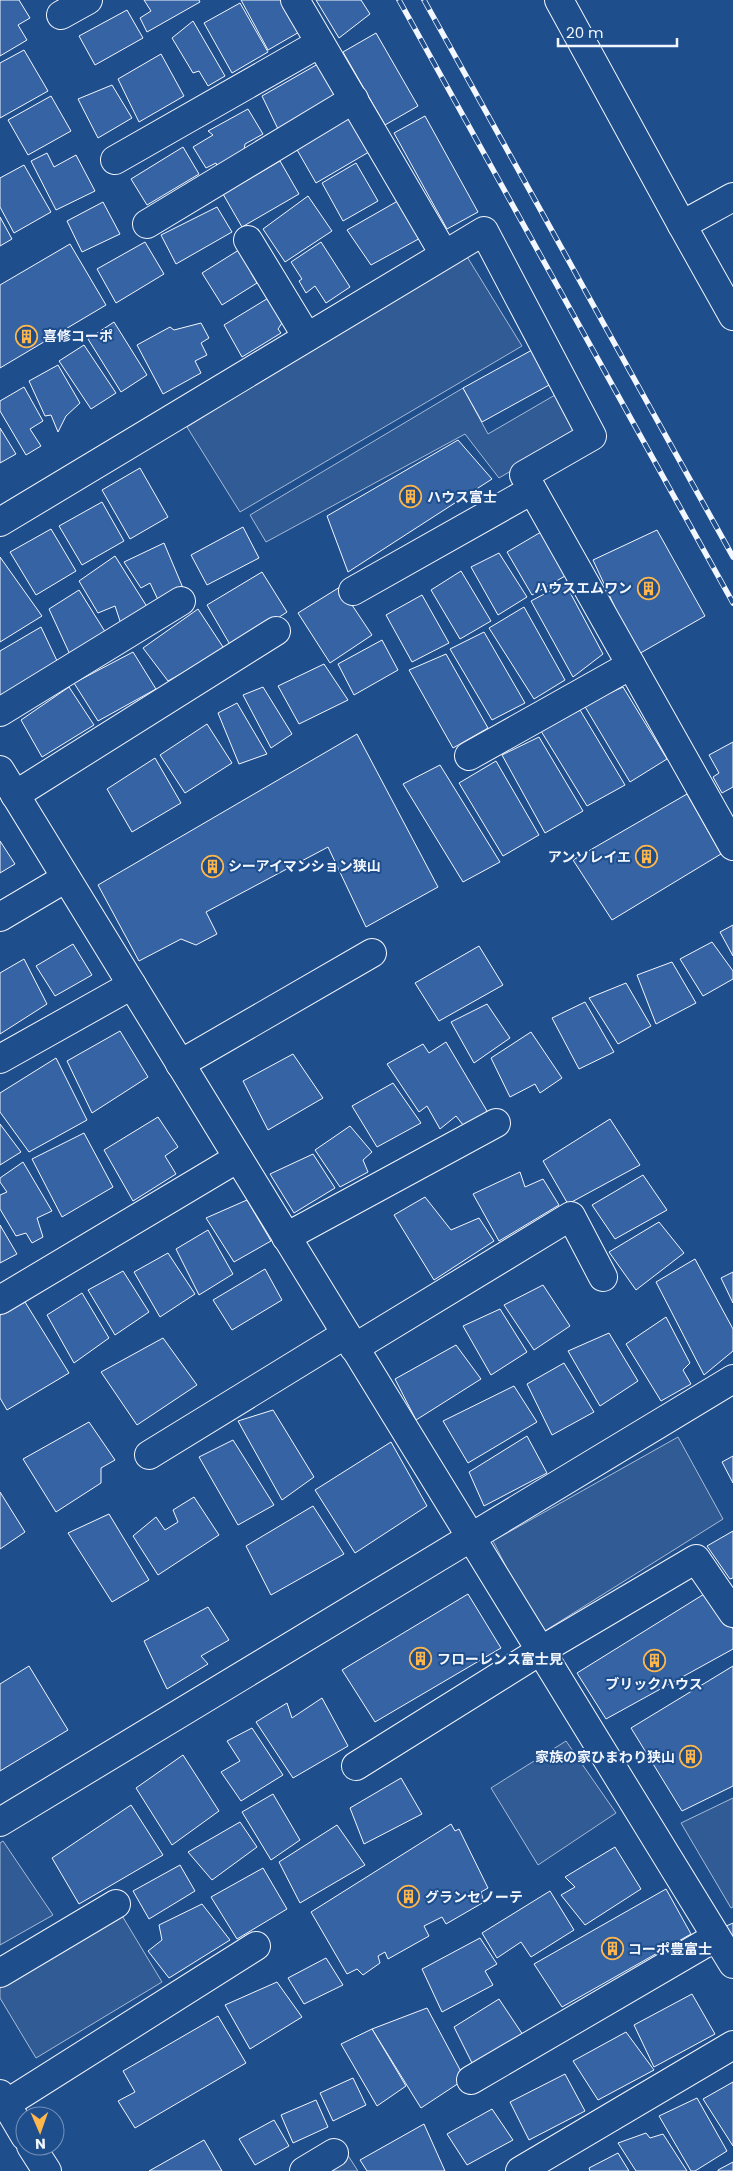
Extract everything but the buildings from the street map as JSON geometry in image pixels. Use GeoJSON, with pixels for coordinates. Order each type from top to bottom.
{"type":"FeatureCollection","features":[{"type":"Feature","properties":{"kind":"street"},"geometry":{"type":"LineString","coordinates":[[61,15],[88,0]]}},
{"type":"Feature","properties":{"kind":"street"},"geometry":{"type":"LineString","coordinates":[[296,0],[444,254]]}},
{"type":"Feature","properties":{"kind":"street"},"geometry":{"type":"LineString","coordinates":[[559,0],[733,316]]}},
{"type":"Feature","properties":{"kind":"street"},"geometry":{"type":"LineString","coordinates":[[115,160],[320,42]]}},
{"type":"Feature","properties":{"kind":"street"},"geometry":{"type":"LineString","coordinates":[[147,224],[354,99]]}},
{"type":"Feature","properties":{"kind":"street"},"geometry":{"type":"LineString","coordinates":[[682,225],[733,197]]}},
{"type":"Feature","properties":{"kind":"street"},"geometry":{"type":"LineString","coordinates":[[0,522],[484,231],[592,436],[524,475],[733,846]]}},
{"type":"Feature","properties":{"kind":"street"},"geometry":{"type":"LineString","coordinates":[[248,240],[307,337]]}},
{"type":"Feature","properties":{"kind":"street"},"geometry":{"type":"LineString","coordinates":[[353,591],[532,490]]}},
{"type":"Feature","properties":{"kind":"street"},"geometry":{"type":"LineString","coordinates":[[0,712],[181,601]]}},
{"type":"Feature","properties":{"kind":"street"},"geometry":{"type":"LineString","coordinates":[[15,795],[276,631]]}},
{"type":"Feature","properties":{"kind":"street"},"geometry":{"type":"LineString","coordinates":[[469,756],[631,665]]}},
{"type":"Feature","properties":{"kind":"street"},"geometry":{"type":"LineString","coordinates":[[0,770],[733,1964]]}},
{"type":"Feature","properties":{"kind":"street"},"geometry":{"type":"LineString","coordinates":[[0,917],[66,878]]}},
{"type":"Feature","properties":{"kind":"street"},"geometry":{"type":"LineString","coordinates":[[180,1064],[372,953]]}},
{"type":"Feature","properties":{"kind":"street"},"geometry":{"type":"LineString","coordinates":[[0,1059],[132,985]]}},
{"type":"Feature","properties":{"kind":"street"},"geometry":{"type":"LineString","coordinates":[[286,1237],[496,1123]]}},
{"type":"Feature","properties":{"kind":"street"},"geometry":{"type":"LineString","coordinates":[[0,1300],[238,1158]]}},
{"type":"Feature","properties":{"kind":"street"},"geometry":{"type":"LineString","coordinates":[[149,1455],[571,1216],[603,1277]]}},
{"type":"Feature","properties":{"kind":"street"},"geometry":{"type":"LineString","coordinates":[[0,1822],[733,1378]]}},
{"type":"Feature","properties":{"kind":"street"},"geometry":{"type":"LineString","coordinates":[[356,1766],[540,1651],[696,1559],[733,1613]]}},
{"type":"Feature","properties":{"kind":"street"},"geometry":{"type":"LineString","coordinates":[[0,1973],[116,1904]]}},
{"type":"Feature","properties":{"kind":"street"},"geometry":{"type":"LineString","coordinates":[[471,2080],[716,1937]]}},
{"type":"Feature","properties":{"kind":"street"},"geometry":{"type":"LineString","coordinates":[[15,2119],[3,2099],[256,1946]]}},
{"type":"Feature","properties":{"kind":"street"},"geometry":{"type":"LineString","coordinates":[[520,2171],[733,2045]]}},
{"type":"Feature","properties":{"kind":"street"},"geometry":{"type":"LineString","coordinates":[[304,2171],[334,2153]]}},
{"type":"Feature","properties":{"kind":"street"},"geometry":{"type":"LineString","coordinates":[[37,2156],[46,2171]]}},
{"type":"Feature","properties":{"kind":"shaded area"},"geometry":{"type":"Polygon","coordinates":[[[466,255],[522,346],[240,512],[187,427],[466,255]]]}},
{"type":"Feature","properties":{"kind":"shaded area"},"geometry":{"type":"Polygon","coordinates":[[[463,388],[488,434],[555,395],[577,432],[499,478],[465,434],[266,542],[250,515],[463,388]]]}},
{"type":"Feature","properties":{"kind":"shaded area"},"geometry":{"type":"Polygon","coordinates":[[[678,1437],[723,1519],[540,1634],[493,1541],[678,1437]]]}},
{"type":"Feature","properties":{"kind":"shaded area"},"geometry":{"type":"Polygon","coordinates":[[[566,1741],[616,1813],[538,1865],[491,1788],[566,1741]]]}},
{"type":"Feature","properties":{"kind":"shaded area"},"geometry":{"type":"Polygon","coordinates":[[[733,1798],[733,1907],[731,1908],[681,1823],[733,1798]]]}},
{"type":"Feature","properties":{"kind":"shaded area"},"geometry":{"type":"Polygon","coordinates":[[[3,1841],[53,1915],[0,1945],[0,1843],[3,1841]]]}},
{"type":"Feature","properties":{"kind":"shaded area"},"geometry":{"type":"Polygon","coordinates":[[[121,1914],[162,1982],[36,2058],[0,1998],[0,1983],[121,1914]]]}},
{"type":"Feature","properties":{"kind":"shaded area"},"geometry":{"type":"Polygon","coordinates":[[[347,2154],[358,2171],[319,2171],[347,2154]]]}},
{"type":"Feature","properties":{"kind":"railway"},"geometry":{"type":"LineString","coordinates":[[399,0],[733,603]]}},
{"type":"Feature","properties":{"kind":"railway"},"geometry":{"type":"LineString","coordinates":[[424,0],[733,557]]}},
{"type":"Feature","properties":{"kind":"place","name":"喜修コーポ"},"geometry":{"type":"Point","coordinates":[27,336]}},
{"type":"Feature","properties":{"kind":"place","name":"ハウス富士"},"geometry":{"type":"Point","coordinates":[411,497]}},
{"type":"Feature","properties":{"kind":"place","name":"ハウスエムワン"},"geometry":{"type":"Point","coordinates":[648,588]}},
{"type":"Feature","properties":{"kind":"place","name":"アンソレイエ"},"geometry":{"type":"Point","coordinates":[647,857]}},
{"type":"Feature","properties":{"kind":"place","name":"シーアイマンション狭山"},"geometry":{"type":"Point","coordinates":[212,866]}},
{"type":"Feature","properties":{"kind":"place","name":"フローレンス富士見"},"geometry":{"type":"Point","coordinates":[421,1659]}},
{"type":"Feature","properties":{"kind":"place","name":"ブリックハウス"},"geometry":{"type":"Point","coordinates":[654,1661]}},
{"type":"Feature","properties":{"kind":"place","name":"家族の家ひまわり狭山"},"geometry":{"type":"Point","coordinates":[691,1757]}},
{"type":"Feature","properties":{"kind":"place","name":"グランセノーテ"},"geometry":{"type":"Point","coordinates":[409,1897]}},
{"type":"Feature","properties":{"kind":"place","name":"コーポ豊富士"},"geometry":{"type":"Point","coordinates":[612,1949]}}]}
